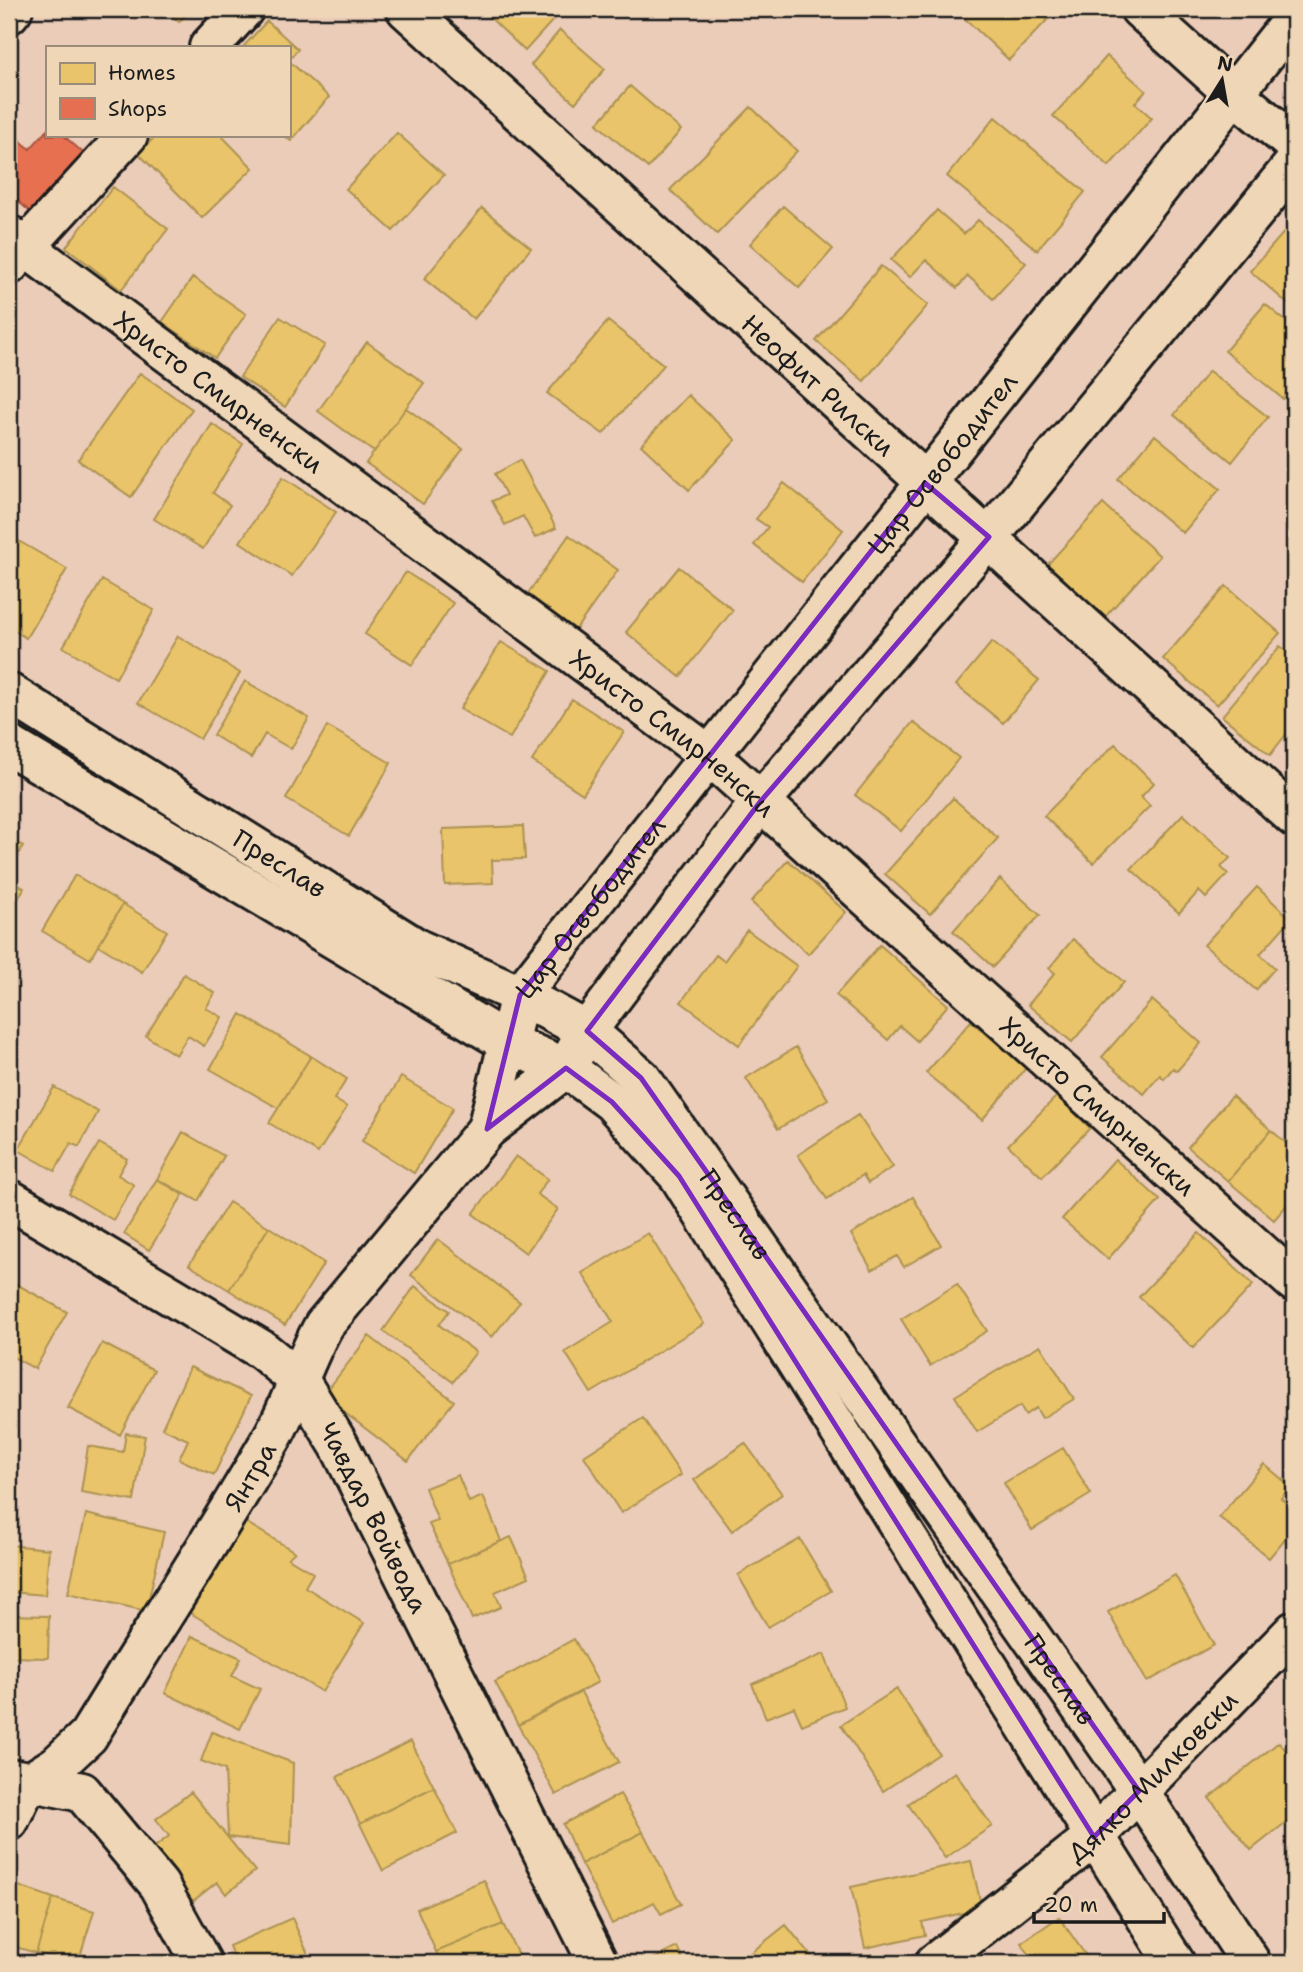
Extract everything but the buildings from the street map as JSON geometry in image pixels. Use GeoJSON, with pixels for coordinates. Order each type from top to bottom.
{"type":"FeatureCollection","features":[{"type":"Feature","properties":{"kind":"street"},"geometry":{"type":"LineString","coordinates":[[9,13],[13,9]]}},
{"type":"Feature","properties":{"kind":"street"},"geometry":{"type":"LineString","coordinates":[[210,46],[244,9]]}},
{"type":"Feature","properties":{"kind":"street","name":"Неофит Рилски"},"geometry":{"type":"LineString","coordinates":[[406,9],[1294,817]]}},
{"type":"Feature","properties":{"kind":"street"},"geometry":{"type":"LineString","coordinates":[[1140,9],[1294,144]]}},
{"type":"Feature","properties":{"kind":"street","name":"Цар Освободител"},"geometry":{"type":"LineString","coordinates":[[487,1129],[520,995],[1294,18]]}},
{"type":"Feature","properties":{"kind":"street"},"geometry":{"type":"LineString","coordinates":[[14,249],[127,136]]}},
{"type":"Feature","properties":{"kind":"street"},"geometry":{"type":"LineString","coordinates":[[487,1129],[566,1068],[587,1031],[760,802],[989,537],[1294,164]]}},
{"type":"Feature","properties":{"kind":"street","name":"Христо Смирненски"},"geometry":{"type":"LineString","coordinates":[[14,249],[709,755],[1294,1282]]}},
{"type":"Feature","properties":{"kind":"street","name":"Преслав"},"geometry":{"type":"LineString","coordinates":[[9,693],[418,949],[520,995],[587,1031],[641,1077],[1139,1791],[1251,1963]]}},
{"type":"Feature","properties":{"kind":"street","name":"Преслав"},"geometry":{"type":"LineString","coordinates":[[9,745],[510,1044],[566,1068],[612,1102],[679,1176],[1175,1963]]}},
{"type":"Feature","properties":{"kind":"street","name":"Янтра"},"geometry":{"type":"LineString","coordinates":[[18,1780],[57,1765],[88,1736],[273,1435],[308,1354],[324,1325],[487,1129]]}},
{"type":"Feature","properties":{"kind":"street","name":"Чавдар Войвода"},"geometry":{"type":"LineString","coordinates":[[9,1199],[262,1350],[299,1380],[339,1445],[598,1963]]}},
{"type":"Feature","properties":{"kind":"street","name":"Дялко Милковски"},"geometry":{"type":"LineString","coordinates":[[935,1963],[1094,1837],[1294,1631]]}},
{"type":"Feature","properties":{"kind":"street"},"geometry":{"type":"LineString","coordinates":[[9,1821],[18,1780],[82,1792],[159,1885],[202,1963]]}},
{"type":"Feature","properties":{"kind":"highlighted area"},"geometry":{"type":"Polygon","coordinates":[[[925,483],[989,537],[760,802],[587,1031],[641,1078],[1139,1791],[1094,1837],[679,1176],[612,1102],[566,1068],[487,1129],[520,995],[925,483]]]}}]}
